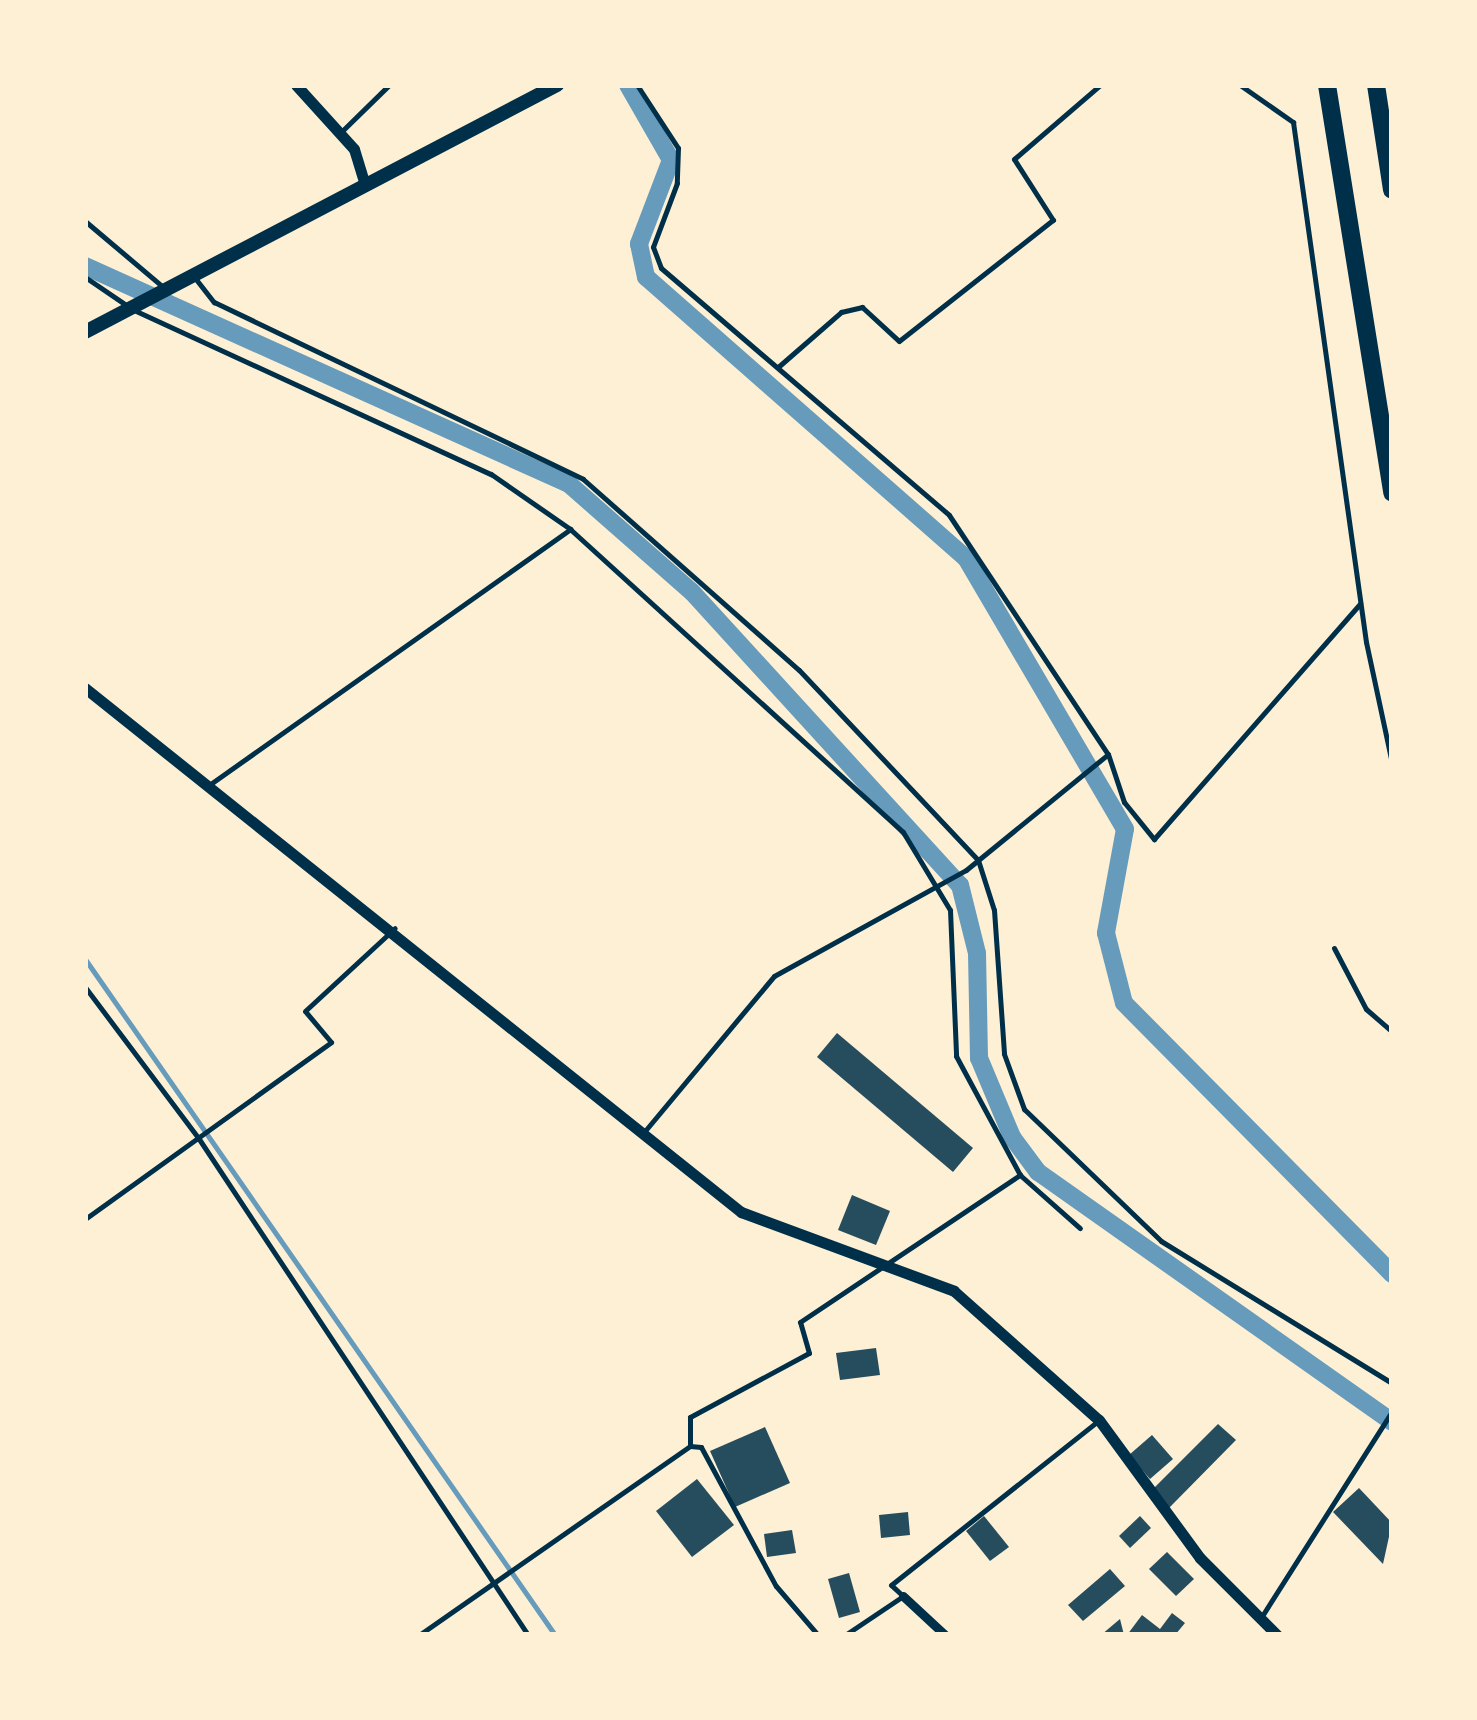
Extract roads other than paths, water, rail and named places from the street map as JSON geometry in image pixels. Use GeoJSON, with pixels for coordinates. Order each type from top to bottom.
{"type":"FeatureCollection","features":[{"type":"Feature","properties":{"kind":"highway"},"geometry":{"type":"LineString","coordinates":[[1327,85],[1392,492]]}},
{"type":"Feature","properties":{"kind":"highway"},"geometry":{"type":"LineString","coordinates":[[1376,85],[1392,190]]}},
{"type":"Feature","properties":{"kind":"main road"},"geometry":{"type":"LineString","coordinates":[[85,332],[364,182],[557,85]]}},
{"type":"Feature","properties":{"kind":"street"},"geometry":{"type":"LineString","coordinates":[[296,85],[340,134],[364,182]]}},
{"type":"Feature","properties":{"kind":"street"},"geometry":{"type":"LineString","coordinates":[[85,688],[204,789],[395,928],[753,1219],[954,1291],[1099,1420],[1200,1558],[1276,1635]]}},
{"type":"Feature","properties":{"kind":"street"},"geometry":{"type":"LineString","coordinates":[[903,1596],[945,1635]]}},
{"type":"Feature","properties":{"kind":"lane"},"geometry":{"type":"LineString","coordinates":[[340,134],[389,85]]}},
{"type":"Feature","properties":{"kind":"lane"},"geometry":{"type":"LineString","coordinates":[[637,85],[678,148],[677,182],[653,247],[661,268],[968,536],[1108,754],[1124,802],[1154,839],[1360,604]]}},
{"type":"Feature","properties":{"kind":"lane"},"geometry":{"type":"LineString","coordinates":[[777,368],[841,312],[862,307],[899,341],[1053,220],[1014,159],[1100,85]]}},
{"type":"Feature","properties":{"kind":"lane"},"geometry":{"type":"LineString","coordinates":[[1240,85],[1293,122],[1360,604],[1392,763]]}},
{"type":"Feature","properties":{"kind":"lane"},"geometry":{"type":"LineString","coordinates":[[85,221],[167,290]]}},
{"type":"Feature","properties":{"kind":"lane"},"geometry":{"type":"LineString","coordinates":[[194,276],[214,302],[584,479],[799,670],[978,860],[994,910],[1004,1054],[1024,1110],[1161,1241],[1392,1382]]}},
{"type":"Feature","properties":{"kind":"lane"},"geometry":{"type":"LineString","coordinates":[[85,277],[132,309],[490,474],[570,528],[903,832],[937,884],[957,953],[956,1056],[1020,1175],[1080,1228]]}},
{"type":"Feature","properties":{"kind":"lane"},"geometry":{"type":"LineString","coordinates":[[204,789],[570,528]]}},
{"type":"Feature","properties":{"kind":"lane"},"geometry":{"type":"LineString","coordinates":[[644,1132],[774,976],[978,860],[1108,754]]}},
{"type":"Feature","properties":{"kind":"lane"},"geometry":{"type":"LineString","coordinates":[[85,1219],[332,1042],[304,1010],[395,928]]}},
{"type":"Feature","properties":{"kind":"lane"},"geometry":{"type":"LineString","coordinates":[[1334,948],[1366,1009],[1392,1032]]}},
{"type":"Feature","properties":{"kind":"lane"},"geometry":{"type":"LineString","coordinates":[[85,987],[198,1139],[528,1635]]}},
{"type":"Feature","properties":{"kind":"lane"},"geometry":{"type":"LineString","coordinates":[[690,1446],[690,1417],[792,1367],[808,1354],[800,1322],[1020,1175]]}},
{"type":"Feature","properties":{"kind":"lane"},"geometry":{"type":"LineString","coordinates":[[1260,1619],[1392,1412]]}},
{"type":"Feature","properties":{"kind":"lane"},"geometry":{"type":"LineString","coordinates":[[844,1635],[903,1596],[891,1585],[1099,1420]]}},
{"type":"Feature","properties":{"kind":"lane"},"geometry":{"type":"LineString","coordinates":[[419,1635],[690,1446],[701,1446],[776,1586],[818,1635]]}},
{"type":"Feature","properties":{"kind":"waterway"},"geometry":{"type":"LineString","coordinates":[[628,85],[671,160],[639,244],[646,277],[966,558],[1125,829],[1106,933],[1124,1003],[1392,1274]]}},
{"type":"Feature","properties":{"kind":"waterway"},"geometry":{"type":"LineString","coordinates":[[85,266],[569,484],[692,592],[960,885],[977,953],[979,1058],[1012,1137],[1038,1172],[1392,1422]]}},
{"type":"Feature","properties":{"kind":"waterway"},"geometry":{"type":"LineString","coordinates":[[85,959],[555,1635]]}}]}
